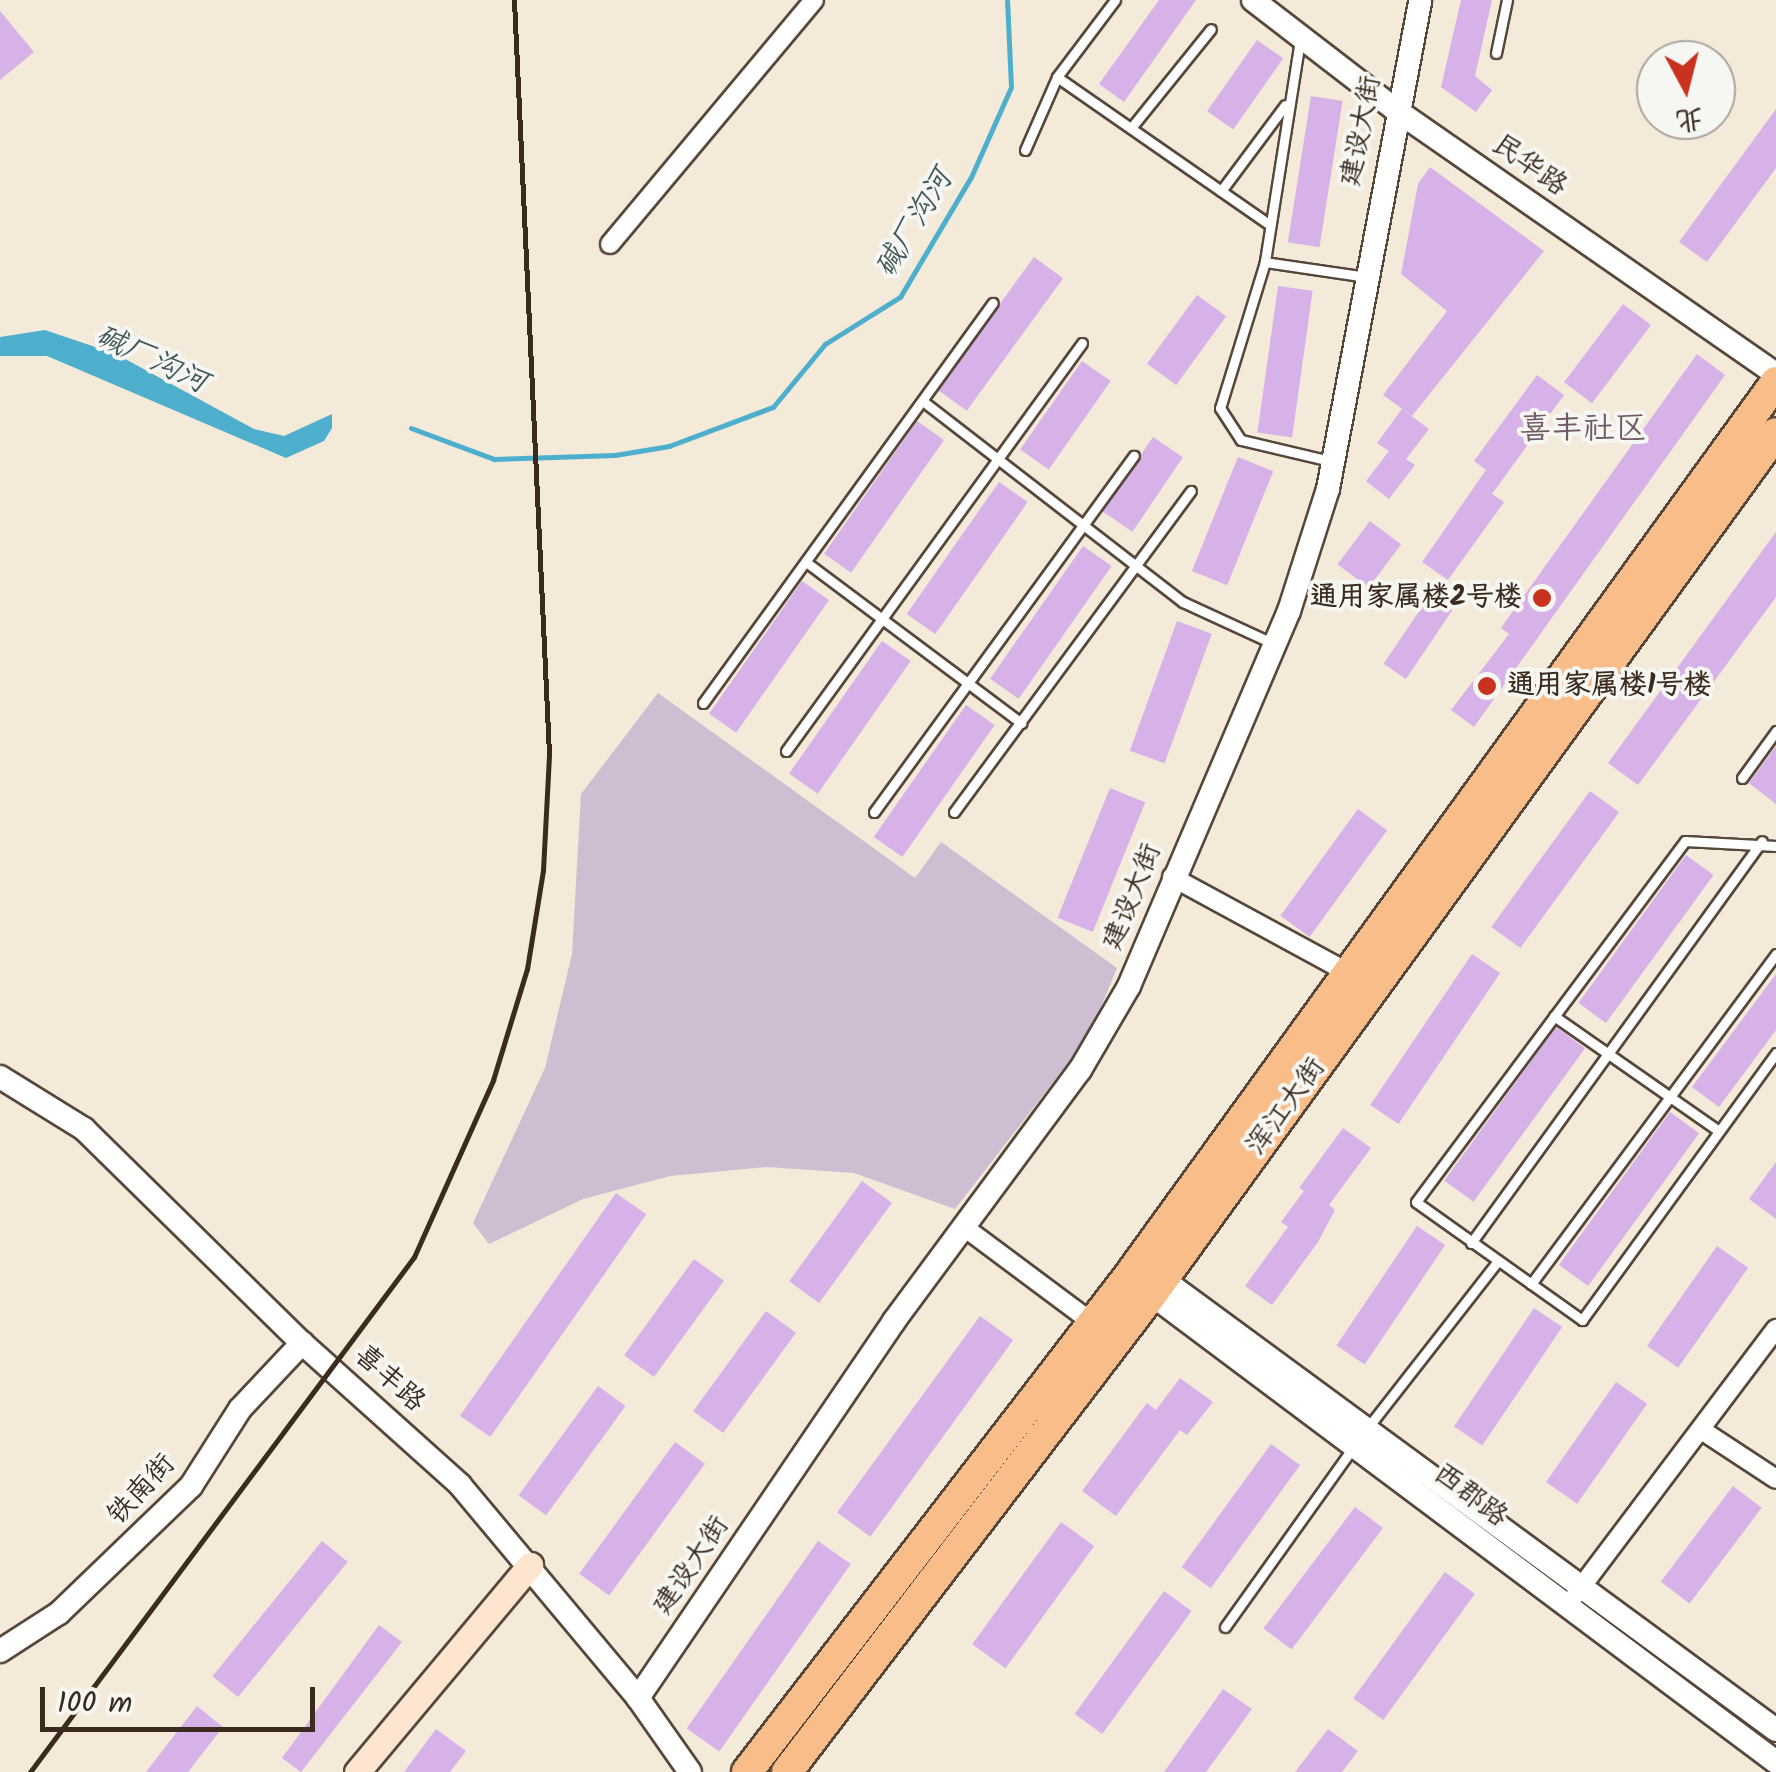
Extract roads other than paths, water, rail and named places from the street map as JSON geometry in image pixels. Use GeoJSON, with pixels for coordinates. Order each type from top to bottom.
{"type":"FeatureCollection","features":[{"type":"Feature","properties":{"kind":"main road"},"geometry":{"type":"LineString","coordinates":[[1361,980],[1776,382]]}},
{"type":"Feature","properties":{"kind":"main road","name":"浑江大街"},"geometry":{"type":"LineString","coordinates":[[787,1772],[1361,980],[1776,433]]}},
{"type":"Feature","properties":{"kind":"main road"},"geometry":{"type":"LineString","coordinates":[[747,1772],[1093,1323],[1145,1278]]}},
{"type":"Feature","properties":{"kind":"main road"},"geometry":{"type":"LineString","coordinates":[[357,1772],[530,1565]]}},
{"type":"Feature","properties":{"kind":"street"},"geometry":{"type":"LineString","coordinates":[[610,244],[814,0]]}},
{"type":"Feature","properties":{"kind":"street","name":"民华路"},"geometry":{"type":"LineString","coordinates":[[1253,0],[1396,110],[1776,374]]}},
{"type":"Feature","properties":{"kind":"street","name":"建设大街"},"geometry":{"type":"LineString","coordinates":[[638,1698],[964,1228],[1080,1070],[1129,986],[1274,644],[1333,462],[1396,110],[1420,0]]}},
{"type":"Feature","properties":{"kind":"street"},"geometry":{"type":"LineString","coordinates":[[1172,877],[1361,980]]}},
{"type":"Feature","properties":{"kind":"street","name":"喜丰路"},"geometry":{"type":"LineString","coordinates":[[0,1077],[84,1129],[302,1344],[460,1485],[638,1698],[690,1772]]}},
{"type":"Feature","properties":{"kind":"street"},"geometry":{"type":"LineString","coordinates":[[964,1228],[1093,1323]]}},
{"type":"Feature","properties":{"kind":"street","name":"西郡路"},"geometry":{"type":"LineString","coordinates":[[1145,1278],[1361,1437],[1583,1585],[1776,1730]]}},
{"type":"Feature","properties":{"kind":"street"},"geometry":{"type":"LineString","coordinates":[[1568,1607],[1776,1328]]}},
{"type":"Feature","properties":{"kind":"street","name":"铁南街"},"geometry":{"type":"LineString","coordinates":[[0,1651],[58,1613],[192,1486],[240,1409],[302,1344]]}},
{"type":"Feature","properties":{"kind":"street"},"geometry":{"type":"LineString","coordinates":[[1703,1430],[1776,1479]]}},
{"type":"Feature","properties":{"kind":"street","name":"西郡路"},"geometry":{"type":"LineString","coordinates":[[1361,1437],[1568,1607],[1776,1762]]}},
{"type":"Feature","properties":{"kind":"lane"},"geometry":{"type":"LineString","coordinates":[[1025,150],[1057,77],[1115,0]]}},
{"type":"Feature","properties":{"kind":"lane"},"geometry":{"type":"LineString","coordinates":[[1496,52],[1507,0]]}},
{"type":"Feature","properties":{"kind":"lane"},"geometry":{"type":"LineString","coordinates":[[1131,128],[1211,29]]}},
{"type":"Feature","properties":{"kind":"lane"},"geometry":{"type":"LineString","coordinates":[[1300,37],[1265,262],[1220,408],[1242,440],[1333,462]]}},
{"type":"Feature","properties":{"kind":"lane"},"geometry":{"type":"LineString","coordinates":[[1057,77],[1270,225]]}},
{"type":"Feature","properties":{"kind":"lane"},"geometry":{"type":"LineString","coordinates":[[1221,190],[1288,101]]}},
{"type":"Feature","properties":{"kind":"lane"},"geometry":{"type":"LineString","coordinates":[[1265,262],[1366,277]]}},
{"type":"Feature","properties":{"kind":"lane"},"geometry":{"type":"LineString","coordinates":[[703,703],[993,304]]}},
{"type":"Feature","properties":{"kind":"lane"},"geometry":{"type":"LineString","coordinates":[[786,751],[1082,343]]}},
{"type":"Feature","properties":{"kind":"lane"},"geometry":{"type":"LineString","coordinates":[[924,402],[1184,602],[1274,644]]}},
{"type":"Feature","properties":{"kind":"lane"},"geometry":{"type":"LineString","coordinates":[[874,812],[1134,456]]}},
{"type":"Feature","properties":{"kind":"lane"},"geometry":{"type":"LineString","coordinates":[[954,812],[1192,491]]}},
{"type":"Feature","properties":{"kind":"lane"},"geometry":{"type":"LineString","coordinates":[[806,562],[1021,723]]}},
{"type":"Feature","properties":{"kind":"lane"},"geometry":{"type":"LineString","coordinates":[[1742,778],[1776,731]]}},
{"type":"Feature","properties":{"kind":"lane"},"geometry":{"type":"LineString","coordinates":[[1776,846],[1762,841],[1685,841],[1416,1202],[1582,1320],[1776,1053]]}},
{"type":"Feature","properties":{"kind":"lane"},"geometry":{"type":"LineString","coordinates":[[1471,1242],[1762,841]]}},
{"type":"Feature","properties":{"kind":"lane"},"geometry":{"type":"LineString","coordinates":[[1531,1284],[1776,954]]}},
{"type":"Feature","properties":{"kind":"lane"},"geometry":{"type":"LineString","coordinates":[[1554,1016],[1719,1131]]}},
{"type":"Feature","properties":{"kind":"lane"},"geometry":{"type":"LineString","coordinates":[[1224,1627],[1361,1437],[1498,1262]]}},
{"type":"Feature","properties":{"kind":"water","name":"碱厂沟河"},"geometry":{"type":"Polygon","coordinates":[[[45,330],[116,354],[254,429],[284,436],[332,414],[332,428],[324,441],[286,458],[47,356],[0,356],[0,337],[45,330]]]}},
{"type":"Feature","properties":{"kind":"waterway","name":"碱厂沟河"},"geometry":{"type":"LineString","coordinates":[[411,428],[494,459],[615,455],[669,446],[773,407],[825,344],[900,297],[971,177],[1011,87],[1007,0]]}},
{"type":"Feature","properties":{"kind":"railway"},"geometry":{"type":"LineString","coordinates":[[30,1772],[414,1257],[493,1080],[527,969],[543,870],[549,754],[514,0]]}},
{"type":"Feature","properties":{"kind":"place","name":"通用家属楼2号楼"},"geometry":{"type":"Point","coordinates":[1542,598]}},
{"type":"Feature","properties":{"kind":"place","name":"通用家属楼1号楼"},"geometry":{"type":"Point","coordinates":[1487,686]}},
{"type":"Feature","properties":{"kind":"district","name":"喜丰社区"},"geometry":{"type":"Point","coordinates":[1583,430]}}]}
